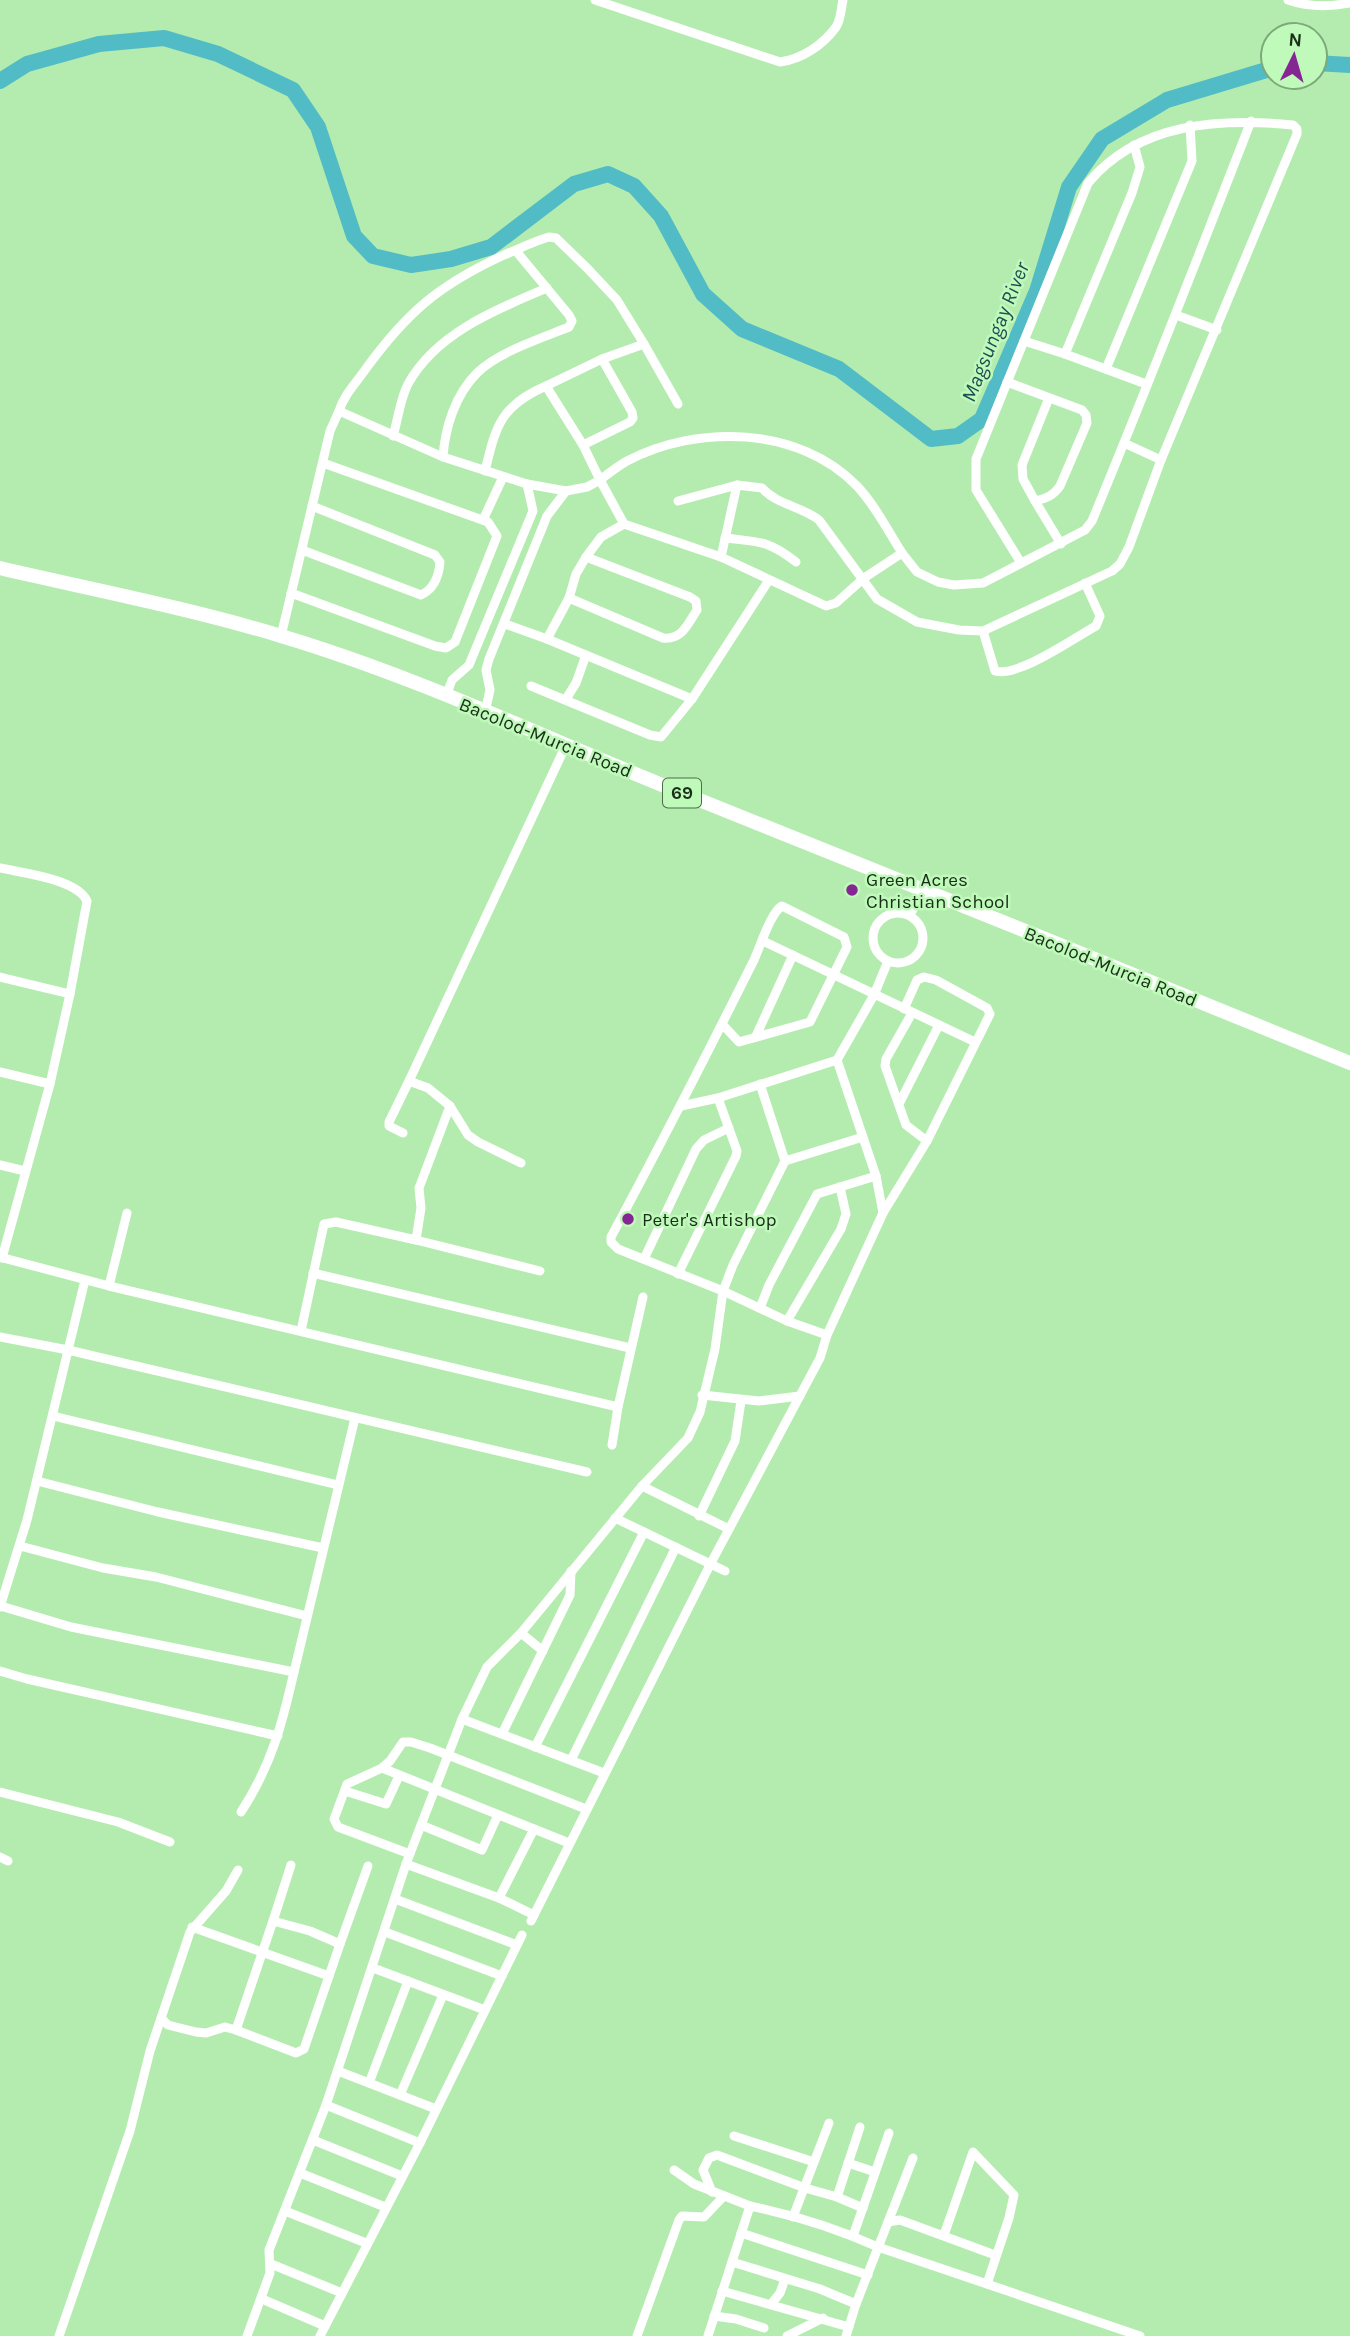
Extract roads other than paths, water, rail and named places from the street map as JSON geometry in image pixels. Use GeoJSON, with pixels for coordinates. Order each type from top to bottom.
{"type":"FeatureCollection","features":[{"type":"Feature","properties":{"kind":"main road","name":"Bacolod-Murcia Road"},"geometry":{"type":"LineString","coordinates":[[0,568],[281,636],[446,696],[1350,1063]]}},
{"type":"Feature","properties":{"kind":"street"},"geometry":{"type":"LineString","coordinates":[[595,0],[780,62],[803,56],[817,46],[837,25],[843,0]]}},
{"type":"Feature","properties":{"kind":"street"},"geometry":{"type":"LineString","coordinates":[[1287,0],[1328,7],[1350,3]]}},
{"type":"Feature","properties":{"kind":"street"},"geometry":{"type":"LineString","coordinates":[[339,411],[443,457],[527,484],[566,491],[587,487],[626,462],[659,448],[691,439],[765,439],[800,449],[832,466],[857,486],[917,572],[938,582],[954,585],[983,583],[1061,544],[1085,530],[1092,521],[1251,121]]}},
{"type":"Feature","properties":{"kind":"street"},"geometry":{"type":"LineString","coordinates":[[678,501],[737,485],[762,488],[772,499],[808,512],[825,527],[877,599],[917,622],[959,630],[983,631],[1112,571],[1120,564],[1129,547],[1161,460],[1297,134],[1293,125],[1251,121],[1190,125],[1134,145],[1103,165],[1088,183],[976,459],[976,490],[1021,563]]}},
{"type":"Feature","properties":{"kind":"street"},"geometry":{"type":"LineString","coordinates":[[1106,369],[1192,161],[1190,125]]}},
{"type":"Feature","properties":{"kind":"street"},"geometry":{"type":"LineString","coordinates":[[1065,354],[1140,167],[1134,145]]}},
{"type":"Feature","properties":{"kind":"street"},"geometry":{"type":"LineString","coordinates":[[281,636],[330,431],[343,398],[381,347],[418,307],[449,283],[543,238],[556,238],[611,294],[644,344],[678,404]]}},
{"type":"Feature","properties":{"kind":"street"},"geometry":{"type":"LineString","coordinates":[[443,457],[448,424],[459,398],[476,373],[492,362],[569,327],[572,321],[516,251]]}},
{"type":"Feature","properties":{"kind":"street"},"geometry":{"type":"LineString","coordinates":[[393,436],[407,386],[446,340],[489,312],[547,288]]}},
{"type":"Feature","properties":{"kind":"street"},"geometry":{"type":"LineString","coordinates":[[1176,315],[1217,330]]}},
{"type":"Feature","properties":{"kind":"street"},"geometry":{"type":"LineString","coordinates":[[1024,341],[1146,384]]}},
{"type":"Feature","properties":{"kind":"street"},"geometry":{"type":"LineString","coordinates":[[485,471],[501,419],[515,404],[529,393],[602,359],[644,344]]}},
{"type":"Feature","properties":{"kind":"street"},"geometry":{"type":"LineString","coordinates":[[583,445],[633,418],[602,359]]}},
{"type":"Feature","properties":{"kind":"street"},"geometry":{"type":"LineString","coordinates":[[1007,382],[1082,410],[1086,415],[1087,423],[1060,486],[1055,494],[1035,501]]}},
{"type":"Feature","properties":{"kind":"street"},"geometry":{"type":"LineString","coordinates":[[545,386],[583,445],[624,524],[721,557],[830,606],[864,578],[902,553]]}},
{"type":"Feature","properties":{"kind":"street"},"geometry":{"type":"LineString","coordinates":[[1049,398],[1022,465],[1023,479],[1061,544]]}},
{"type":"Feature","properties":{"kind":"street"},"geometry":{"type":"LineString","coordinates":[[1124,443],[1161,460]]}},
{"type":"Feature","properties":{"kind":"street"},"geometry":{"type":"LineString","coordinates":[[291,593],[446,648],[454,642],[497,536],[492,526],[483,520],[323,463]]}},
{"type":"Feature","properties":{"kind":"street"},"geometry":{"type":"LineString","coordinates":[[483,520],[503,477]]}},
{"type":"Feature","properties":{"kind":"street"},"geometry":{"type":"LineString","coordinates":[[446,696],[452,680],[469,665],[533,511],[527,484]]}},
{"type":"Feature","properties":{"kind":"street"},"geometry":{"type":"LineString","coordinates":[[721,557],[737,485]]}},
{"type":"Feature","properties":{"kind":"street"},"geometry":{"type":"LineString","coordinates":[[485,712],[491,690],[487,666],[547,516],[566,491]]}},
{"type":"Feature","properties":{"kind":"street"},"geometry":{"type":"LineString","coordinates":[[302,550],[421,596],[435,582],[440,567],[435,555],[312,506]]}},
{"type":"Feature","properties":{"kind":"street"},"geometry":{"type":"LineString","coordinates":[[533,511],[547,516]]}},
{"type":"Feature","properties":{"kind":"street"},"geometry":{"type":"LineString","coordinates":[[547,639],[569,598],[576,574],[586,557],[601,537],[624,524]]}},
{"type":"Feature","properties":{"kind":"street"},"geometry":{"type":"LineString","coordinates":[[725,538],[776,546],[796,562]]}},
{"type":"Feature","properties":{"kind":"street"},"geometry":{"type":"LineString","coordinates":[[569,598],[663,638],[673,639],[680,635],[697,610],[696,601],[690,597],[586,557]]}},
{"type":"Feature","properties":{"kind":"street"},"geometry":{"type":"LineString","coordinates":[[509,571],[523,576]]}},
{"type":"Feature","properties":{"kind":"street"},"geometry":{"type":"LineString","coordinates":[[531,686],[650,735],[661,737],[692,699],[769,580]]}},
{"type":"Feature","properties":{"kind":"street"},"geometry":{"type":"LineString","coordinates":[[983,631],[995,671],[1011,672],[1096,626],[1100,616],[1085,583]]}},
{"type":"Feature","properties":{"kind":"street"},"geometry":{"type":"LineString","coordinates":[[505,624],[692,699]]}},
{"type":"Feature","properties":{"kind":"street"},"geometry":{"type":"LineString","coordinates":[[481,634],[498,640]]}},
{"type":"Feature","properties":{"kind":"street"},"geometry":{"type":"LineString","coordinates":[[566,699],[586,655]]}},
{"type":"Feature","properties":{"kind":"street"},"geometry":{"type":"LineString","coordinates":[[403,1133],[389,1126],[389,1122],[565,745]]}},
{"type":"Feature","properties":{"kind":"street"},"geometry":{"type":"LineString","coordinates":[[0,868],[76,888],[86,901],[70,994],[50,1084],[1,1258],[618,1407]]}},
{"type":"Feature","properties":{"kind":"street"},"geometry":{"type":"LineString","coordinates":[[910,915],[924,888]]}},
{"type":"Feature","properties":{"kind":"street"},"geometry":{"type":"LineString","coordinates":[[722,1024],[739,1042],[810,1022],[847,947],[844,937],[790,909],[779,907],[681,1105],[611,1237],[614,1247],[723,1291],[787,1321],[827,1335]]}},
{"type":"Feature","properties":{"kind":"street"},"geometry":{"type":"LineString","coordinates":[[899,912],[910,915],[923,931],[924,942],[920,952],[905,963],[888,961],[878,954],[873,944],[873,932],[878,922],[887,915],[899,912]]}},
{"type":"Feature","properties":{"kind":"street"},"geometry":{"type":"LineString","coordinates":[[764,941],[975,1042]]}},
{"type":"Feature","properties":{"kind":"street"},"geometry":{"type":"LineString","coordinates":[[756,1037],[793,955]]}},
{"type":"Feature","properties":{"kind":"street"},"geometry":{"type":"LineString","coordinates":[[681,1105],[718,1098],[837,1060],[874,995],[888,961]]}},
{"type":"Feature","properties":{"kind":"street"},"geometry":{"type":"LineString","coordinates":[[0,977],[70,994]]}},
{"type":"Feature","properties":{"kind":"street"},"geometry":{"type":"LineString","coordinates":[[586,1809],[405,1741],[382,1768],[350,1782],[334,1819],[338,1827],[499,1898],[533,1918],[711,1563],[820,1357],[827,1335],[883,1213],[927,1141],[989,1017],[990,1011],[924,977],[917,981],[908,1011],[886,1059],[887,1073],[906,1125],[927,1141]]}},
{"type":"Feature","properties":{"kind":"street"},"geometry":{"type":"LineString","coordinates":[[899,1104],[939,1025]]}},
{"type":"Feature","properties":{"kind":"street"},"geometry":{"type":"LineString","coordinates":[[837,1060],[877,1176],[883,1213]]}},
{"type":"Feature","properties":{"kind":"street"},"geometry":{"type":"LineString","coordinates":[[0,1072],[50,1084]]}},
{"type":"Feature","properties":{"kind":"street"},"geometry":{"type":"LineString","coordinates":[[409,1082],[428,1088],[450,1106],[468,1135],[521,1163]]}},
{"type":"Feature","properties":{"kind":"street"},"geometry":{"type":"LineString","coordinates":[[250,2335],[271,2264],[270,2250],[338,2071],[408,1859],[462,1719],[487,1667],[521,1633],[642,1486],[688,1438],[700,1412],[715,1349],[723,1291],[733,1265],[785,1161],[760,1084]]}},
{"type":"Feature","properties":{"kind":"street"},"geometry":{"type":"LineString","coordinates":[[678,1273],[736,1156],[737,1150],[718,1098]]}},
{"type":"Feature","properties":{"kind":"street"},"geometry":{"type":"LineString","coordinates":[[416,1240],[421,1208],[419,1188],[450,1106]]}},
{"type":"Feature","properties":{"kind":"street"},"geometry":{"type":"LineString","coordinates":[[644,1259],[696,1149],[704,1140],[729,1128]]}},
{"type":"Feature","properties":{"kind":"street"},"geometry":{"type":"LineString","coordinates":[[785,1161],[863,1137]]}},
{"type":"Feature","properties":{"kind":"street"},"geometry":{"type":"LineString","coordinates":[[0,1165],[25,1171]]}},
{"type":"Feature","properties":{"kind":"street"},"geometry":{"type":"LineString","coordinates":[[760,1308],[769,1285],[817,1194],[877,1176]]}},
{"type":"Feature","properties":{"kind":"street"},"geometry":{"type":"LineString","coordinates":[[787,1321],[841,1229],[846,1214],[840,1187]]}},
{"type":"Feature","properties":{"kind":"street"},"geometry":{"type":"LineString","coordinates":[[109,1286],[127,1213]]}},
{"type":"Feature","properties":{"kind":"street"},"geometry":{"type":"LineString","coordinates":[[301,1331],[323,1226],[329,1222],[416,1240],[540,1271]]}},
{"type":"Feature","properties":{"kind":"street"},"geometry":{"type":"LineString","coordinates":[[313,1273],[630,1348]]}},
{"type":"Feature","properties":{"kind":"street"},"geometry":{"type":"LineString","coordinates":[[85,1280],[37,1481],[20,1546],[0,1606],[83,1630],[294,1672]]}},
{"type":"Feature","properties":{"kind":"street"},"geometry":{"type":"LineString","coordinates":[[612,1445],[630,1348],[643,1297]]}},
{"type":"Feature","properties":{"kind":"street"},"geometry":{"type":"LineString","coordinates":[[1,1340],[68,1350],[587,1472]]}},
{"type":"Feature","properties":{"kind":"street"},"geometry":{"type":"LineString","coordinates":[[702,1395],[741,1401],[800,1396]]}},
{"type":"Feature","properties":{"kind":"street"},"geometry":{"type":"LineString","coordinates":[[699,1516],[735,1441],[741,1401]]}},
{"type":"Feature","properties":{"kind":"street"},"geometry":{"type":"LineString","coordinates":[[53,1416],[338,1485]]}},
{"type":"Feature","properties":{"kind":"street"},"geometry":{"type":"LineString","coordinates":[[241,1812],[264,1774],[278,1736],[355,1418]]}},
{"type":"Feature","properties":{"kind":"street"},"geometry":{"type":"LineString","coordinates":[[37,1481],[158,1512],[323,1548]]}},
{"type":"Feature","properties":{"kind":"street"},"geometry":{"type":"LineString","coordinates":[[642,1486],[729,1530]]}},
{"type":"Feature","properties":{"kind":"street"},"geometry":{"type":"LineString","coordinates":[[615,1518],[725,1571]]}},
{"type":"Feature","properties":{"kind":"street"},"geometry":{"type":"LineString","coordinates":[[536,1747],[644,1532]]}},
{"type":"Feature","properties":{"kind":"street"},"geometry":{"type":"LineString","coordinates":[[20,1546],[103,1568],[156,1577],[307,1616]]}},
{"type":"Feature","properties":{"kind":"street"},"geometry":{"type":"LineString","coordinates":[[571,1760],[676,1546]]}},
{"type":"Feature","properties":{"kind":"street"},"geometry":{"type":"LineString","coordinates":[[502,1734],[570,1595],[570,1572]]}},
{"type":"Feature","properties":{"kind":"street"},"geometry":{"type":"LineString","coordinates":[[521,1633],[543,1651]]}},
{"type":"Feature","properties":{"kind":"street"},"geometry":{"type":"LineString","coordinates":[[0,1671],[278,1736]]}},
{"type":"Feature","properties":{"kind":"street"},"geometry":{"type":"LineString","coordinates":[[462,1719],[604,1773]]}},
{"type":"Feature","properties":{"kind":"street"},"geometry":{"type":"LineString","coordinates":[[382,1768],[569,1843]]}},
{"type":"Feature","properties":{"kind":"street"},"geometry":{"type":"LineString","coordinates":[[345,1791],[386,1804],[399,1776]]}},
{"type":"Feature","properties":{"kind":"street"},"geometry":{"type":"LineString","coordinates":[[0,1792],[118,1822],[170,1842]]}},
{"type":"Feature","properties":{"kind":"street"},"geometry":{"type":"LineString","coordinates":[[421,1825],[482,1850],[498,1815]]}},
{"type":"Feature","properties":{"kind":"street"},"geometry":{"type":"LineString","coordinates":[[499,1898],[534,1829]]}},
{"type":"Feature","properties":{"kind":"street"},"geometry":{"type":"LineString","coordinates":[[236,2030],[292,1864]]}},
{"type":"Feature","properties":{"kind":"street"},"geometry":{"type":"LineString","coordinates":[[161,2018],[168,2025],[196,2032],[206,2033],[225,2027],[296,2053],[300,2052],[309,2036],[368,1866]]}},
{"type":"Feature","properties":{"kind":"street"},"geometry":{"type":"LineString","coordinates":[[59,2336],[130,2132],[161,2018],[192,1927],[226,1891],[238,1870]]}},
{"type":"Feature","properties":{"kind":"street"},"geometry":{"type":"LineString","coordinates":[[320,2336],[420,2143],[520,1940],[395,1899]]}},
{"type":"Feature","properties":{"kind":"street"},"geometry":{"type":"LineString","coordinates":[[273,1921],[310,1931],[340,1944]]}},
{"type":"Feature","properties":{"kind":"street"},"geometry":{"type":"LineString","coordinates":[[192,1927],[329,1976]]}},
{"type":"Feature","properties":{"kind":"street"},"geometry":{"type":"LineString","coordinates":[[385,1931],[502,1976]]}},
{"type":"Feature","properties":{"kind":"street"},"geometry":{"type":"LineString","coordinates":[[373,1968],[485,2011]]}},
{"type":"Feature","properties":{"kind":"street"},"geometry":{"type":"LineString","coordinates":[[369,2083],[408,1981]]}},
{"type":"Feature","properties":{"kind":"street"},"geometry":{"type":"LineString","coordinates":[[400,2095],[443,1994]]}},
{"type":"Feature","properties":{"kind":"street"},"geometry":{"type":"LineString","coordinates":[[338,2071],[436,2109]]}},
{"type":"Feature","properties":{"kind":"street"},"geometry":{"type":"LineString","coordinates":[[326,2105],[420,2143]]}},
{"type":"Feature","properties":{"kind":"street"},"geometry":{"type":"LineString","coordinates":[[793,2217],[829,2123]]}},
{"type":"Feature","properties":{"kind":"street"},"geometry":{"type":"LineString","coordinates":[[837,2197],[860,2127]]}},
{"type":"Feature","properties":{"kind":"street"},"geometry":{"type":"LineString","coordinates":[[853,2236],[889,2133]]}},
{"type":"Feature","properties":{"kind":"street"},"geometry":{"type":"LineString","coordinates":[[734,2136],[814,2162]]}},
{"type":"Feature","properties":{"kind":"street"},"geometry":{"type":"LineString","coordinates":[[313,2140],[402,2176]]}},
{"type":"Feature","properties":{"kind":"street"},"geometry":{"type":"LineString","coordinates":[[944,2235],[973,2152],[1014,2195],[987,2284]]}},
{"type":"Feature","properties":{"kind":"street"},"geometry":{"type":"LineString","coordinates":[[712,2192],[703,2170],[713,2155],[863,2207]]}},
{"type":"Feature","properties":{"kind":"street"},"geometry":{"type":"LineString","coordinates":[[722,2291],[823,2318],[848,2331],[913,2158]]}},
{"type":"Feature","properties":{"kind":"street"},"geometry":{"type":"LineString","coordinates":[[848,2163],[875,2172]]}},
{"type":"Feature","properties":{"kind":"street"},"geometry":{"type":"LineString","coordinates":[[674,2170],[694,2184],[750,2206],[853,2236],[878,2247],[1140,2336]]}},
{"type":"Feature","properties":{"kind":"street"},"geometry":{"type":"LineString","coordinates":[[300,2173],[385,2207]]}},
{"type":"Feature","properties":{"kind":"street"},"geometry":{"type":"LineString","coordinates":[[637,2336],[679,2220],[682,2216],[704,2217],[724,2196]]}},
{"type":"Feature","properties":{"kind":"street"},"geometry":{"type":"LineString","coordinates":[[708,2336],[750,2206]]}},
{"type":"Feature","properties":{"kind":"street"},"geometry":{"type":"LineString","coordinates":[[285,2211],[366,2243]]}},
{"type":"Feature","properties":{"kind":"street"},"geometry":{"type":"LineString","coordinates":[[888,2222],[900,2220],[995,2255]]}},
{"type":"Feature","properties":{"kind":"street"},"geometry":{"type":"LineString","coordinates":[[741,2233],[868,2274]]}},
{"type":"Feature","properties":{"kind":"street"},"geometry":{"type":"LineString","coordinates":[[732,2262],[820,2289],[856,2304]]}},
{"type":"Feature","properties":{"kind":"street"},"geometry":{"type":"LineString","coordinates":[[271,2264],[342,2293]]}},
{"type":"Feature","properties":{"kind":"street"},"geometry":{"type":"LineString","coordinates":[[772,2303],[780,2293],[785,2279]]}},
{"type":"Feature","properties":{"kind":"street"},"geometry":{"type":"LineString","coordinates":[[262,2299],[325,2326]]}},
{"type":"Feature","properties":{"kind":"street"},"geometry":{"type":"LineString","coordinates":[[714,2316],[736,2319],[764,2328]]}},
{"type":"Feature","properties":{"kind":"street"},"geometry":{"type":"LineString","coordinates":[[790,2336],[823,2318]]}},
{"type":"Feature","properties":{"kind":"waterway","name":"Magsungay River"},"geometry":{"type":"LineString","coordinates":[[0,81],[27,64],[99,44],[164,38],[218,54],[293,90],[318,127],[354,236],[373,256],[411,265],[451,259],[491,247],[574,184],[608,174],[634,186],[661,216],[703,294],[742,329],[839,369],[931,439],[958,436],[982,419],[1037,291],[1069,187],[1102,139],[1167,100],[1259,72]]}},
{"type":"Feature","properties":{"kind":"waterway","name":"Magsungay River"},"geometry":{"type":"LineString","coordinates":[[1329,64],[1350,65]]}},
{"type":"Feature","properties":{"kind":"place","name":"Green Acres Christian School"},"geometry":{"type":"Point","coordinates":[852,890]}},
{"type":"Feature","properties":{"kind":"place","name":"Peter's Artishop"},"geometry":{"type":"Point","coordinates":[628,1219]}}]}
